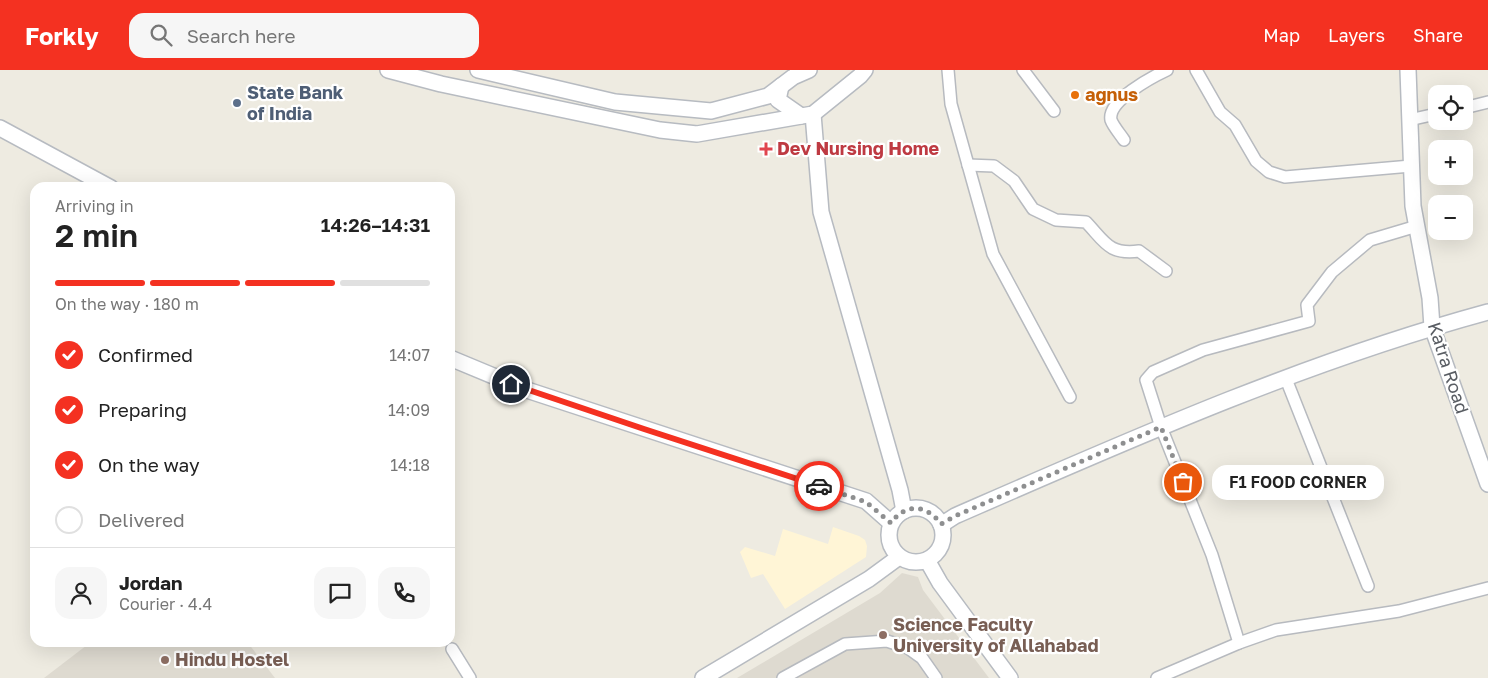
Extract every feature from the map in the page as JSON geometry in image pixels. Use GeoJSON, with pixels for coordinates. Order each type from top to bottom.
{"type":"FeatureCollection","features":[{"type":"Feature","properties":{"kind":"main road"},"geometry":{"type":"LineString","coordinates":[[388,70],[460,88],[660,130],[697,134],[807,115],[848,86],[864,70]]}},
{"type":"Feature","properties":{"kind":"main road"},"geometry":{"type":"LineString","coordinates":[[478,70],[615,102],[710,111],[768,96],[793,77],[808,70]]}},
{"type":"Feature","properties":{"kind":"main road"},"geometry":{"type":"LineString","coordinates":[[848,86],[853,73],[851,70]]}},
{"type":"Feature","properties":{"kind":"main road","name":"Katra Road"},"geometry":{"type":"LineString","coordinates":[[1408,70],[1413,206],[1430,298],[1432,327],[1488,484]]}},
{"type":"Feature","properties":{"kind":"main road"},"geometry":{"type":"LineString","coordinates":[[781,86],[778,100],[807,115]]}},
{"type":"Feature","properties":{"kind":"main road"},"geometry":{"type":"LineString","coordinates":[[807,115],[821,212],[900,490],[904,511]]}},
{"type":"Feature","properties":{"kind":"main road"},"geometry":{"type":"LineString","coordinates":[[0,128],[101,182]]}},
{"type":"Feature","properties":{"kind":"main road"},"geometry":{"type":"LineString","coordinates":[[941,524],[955,516],[1161,427],[1432,327],[1488,312]]}},
{"type":"Feature","properties":{"kind":"main road"},"geometry":{"type":"LineString","coordinates":[[455,360],[527,390],[866,502],[891,523]]}},
{"type":"Feature","properties":{"kind":"main road"},"geometry":{"type":"LineString","coordinates":[[914,508],[925,510],[934,516],[941,524],[943,535],[941,545],[936,554],[927,560],[913,563],[899,557],[889,541],[891,523],[896,516],[914,508]]}},
{"type":"Feature","properties":{"kind":"main road"},"geometry":{"type":"LineString","coordinates":[[703,678],[869,579],[899,557]]}},
{"type":"Feature","properties":{"kind":"main road"},"geometry":{"type":"LineString","coordinates":[[927,560],[940,583],[1010,678]]}},
{"type":"Feature","properties":{"kind":"street"},"geometry":{"type":"LineString","coordinates":[[948,70],[951,104],[993,254],[1070,397]]}},
{"type":"Feature","properties":{"kind":"street"},"geometry":{"type":"LineString","coordinates":[[1022,70],[1054,111]]}},
{"type":"Feature","properties":{"kind":"street"},"geometry":{"type":"LineString","coordinates":[[1124,140],[1111,121],[1111,113],[1115,106],[1128,94],[1167,70]]}},
{"type":"Feature","properties":{"kind":"street"},"geometry":{"type":"LineString","coordinates":[[1196,70],[1220,112],[1234,125],[1256,161],[1269,172],[1285,177],[1411,166]]}},
{"type":"Feature","properties":{"kind":"street"},"geometry":{"type":"LineString","coordinates":[[1473,106],[1488,102]]}},
{"type":"Feature","properties":{"kind":"street"},"geometry":{"type":"LineString","coordinates":[[1410,120],[1428,116]]}},
{"type":"Feature","properties":{"kind":"street"},"geometry":{"type":"LineString","coordinates":[[968,165],[994,166],[1014,181],[1033,209],[1056,220],[1086,222],[1110,248],[1124,253],[1139,251],[1166,271]]}},
{"type":"Feature","properties":{"kind":"street"},"geometry":{"type":"LineString","coordinates":[[1239,643],[1212,556],[1161,427],[1146,380],[1153,372],[1203,350],[1309,321],[1307,305],[1332,272],[1370,240],[1417,226]]}},
{"type":"Feature","properties":{"kind":"street"},"geometry":{"type":"LineString","coordinates":[[1286,380],[1368,586]]}},
{"type":"Feature","properties":{"kind":"street"},"geometry":{"type":"LineString","coordinates":[[1157,678],[1239,643],[1276,630],[1399,611],[1488,588]]}},
{"type":"Feature","properties":{"kind":"street"},"geometry":{"type":"LineString","coordinates":[[783,678],[845,644],[886,641],[908,648],[922,658],[936,678]]}},
{"type":"Feature","properties":{"kind":"street"},"geometry":{"type":"LineString","coordinates":[[452,649],[470,678]]}},
{"type":"Feature","properties":{"kind":"shaded area"},"geometry":{"type":"Polygon","coordinates":[[[833,527],[865,540],[867,546],[866,557],[785,609],[763,574],[751,578],[740,552],[745,547],[775,556],[783,529],[828,544],[833,527]]]}},
{"type":"Feature","properties":{"kind":"shaded area","name":"Science Faculty University of Allahabad"},"geometry":{"type":"Polygon","coordinates":[[[902,573],[918,577],[923,590],[989,678],[737,678],[880,593],[902,573]]]}},
{"type":"Feature","properties":{"kind":"shaded area","name":"Hindu Hostel"},"geometry":{"type":"Polygon","coordinates":[[[84,647],[251,647],[275,678],[44,678],[84,647]]]}},
{"type":"Feature","properties":{"kind":"way so far"},"geometry":{"type":"LineString","coordinates":[[819,486],[866,502],[891,523],[896,516],[914,508],[925,510],[941,524],[955,516],[1161,427],[1183,482]]}},
{"type":"Feature","properties":{"kind":"place","name":"agnus"},"geometry":{"type":"Point","coordinates":[1075,95]}},
{"type":"Feature","properties":{"kind":"place","name":"State Bank of India"},"geometry":{"type":"Point","coordinates":[237,103]}},
{"type":"Feature","properties":{"kind":"place","name":"Dev Nursing Home"},"geometry":{"type":"Point","coordinates":[766,149]}},
{"type":"Feature","properties":{"kind":"place","name":"F1 FOOD CORNER"},"geometry":{"type":"Point","coordinates":[1183,482]}},
{"type":"Feature","properties":{"kind":"place","name":"Science Faculty University of Allahabad"},"geometry":{"type":"Point","coordinates":[883,635]}},
{"type":"Feature","properties":{"kind":"place","name":"Hindu Hostel"},"geometry":{"type":"Point","coordinates":[165,660]}},
{"type":"Feature","properties":{"kind":"route"},"geometry":{"type":"LineString","coordinates":[[511,384],[819,486]]}}]}
